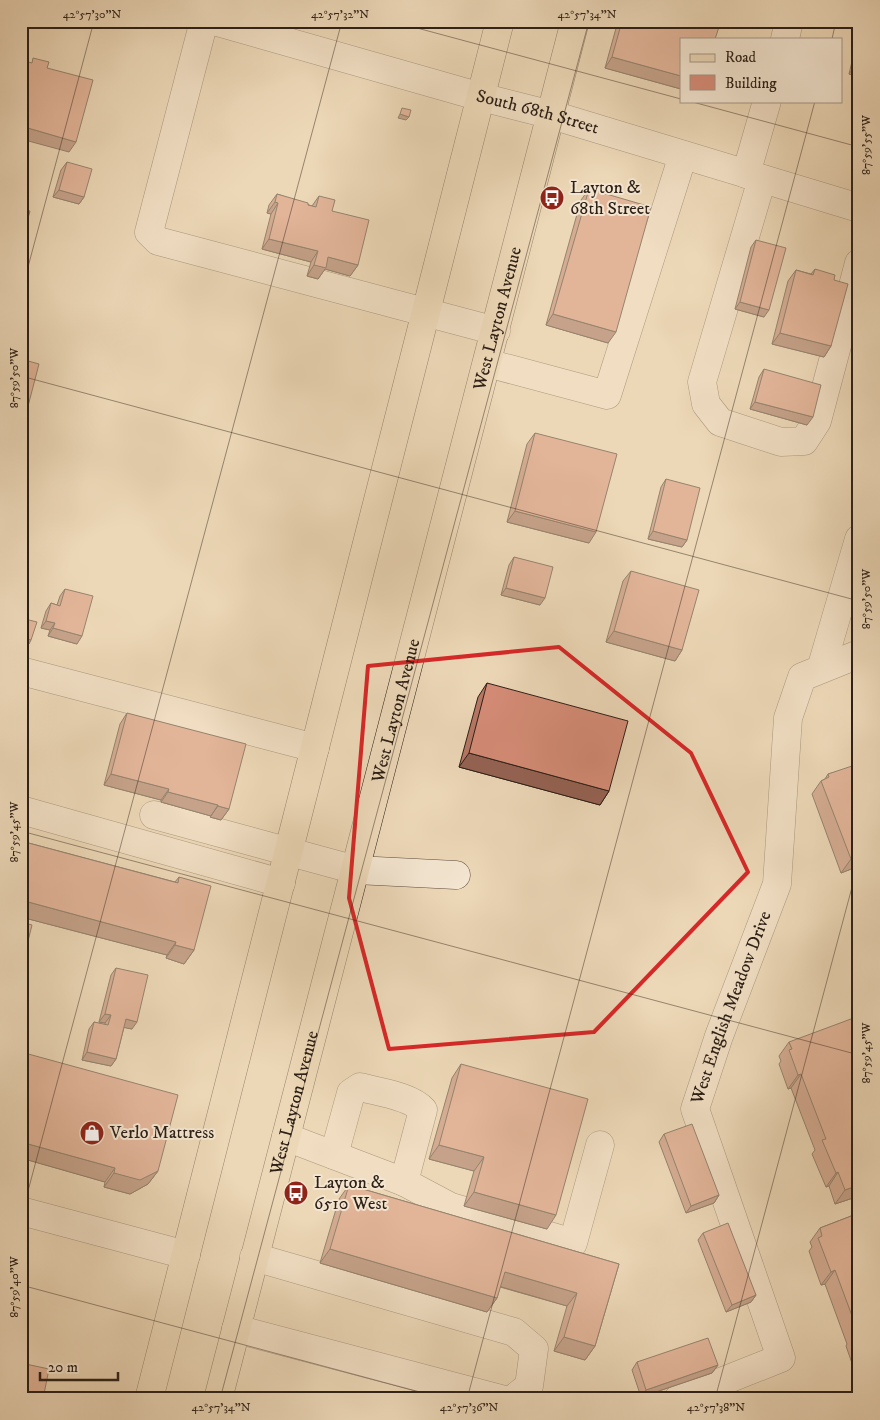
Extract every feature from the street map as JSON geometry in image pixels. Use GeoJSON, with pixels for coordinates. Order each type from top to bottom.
{"type":"FeatureCollection","features":[{"type":"Feature","properties":{"kind":"main road"},"geometry":{"type":"LineString","coordinates":[[149,1399],[500,21]]}},
{"type":"Feature","properties":{"kind":"main road","name":"West Layton Avenue"},"geometry":{"type":"LineString","coordinates":[[218,1399],[575,21]]}},
{"type":"Feature","properties":{"kind":"street"},"geometry":{"type":"LineString","coordinates":[[204,21],[149,232],[158,241],[496,331]]}},
{"type":"Feature","properties":{"kind":"street","name":"South 68th Street"},"geometry":{"type":"LineString","coordinates":[[214,21],[481,97],[552,115],[859,208]]}},
{"type":"Feature","properties":{"kind":"street"},"geometry":{"type":"LineString","coordinates":[[784,38],[790,21]]}},
{"type":"Feature","properties":{"kind":"street"},"geometry":{"type":"LineString","coordinates":[[767,102],[754,177],[702,382],[706,404],[720,422],[781,442],[804,441],[817,421],[859,263]]}},
{"type":"Feature","properties":{"kind":"street"},"geometry":{"type":"LineString","coordinates":[[487,363],[608,395],[683,155]]}},
{"type":"Feature","properties":{"kind":"street"},"geometry":{"type":"LineString","coordinates":[[821,669],[859,539]]}},
{"type":"Feature","properties":{"kind":"street","name":"West English Meadow Drive"},"geometry":{"type":"LineString","coordinates":[[678,1399],[781,1358],[695,1109],[718,1036],[777,884],[788,718],[802,677],[859,654]]}},
{"type":"Feature","properties":{"kind":"street"},"geometry":{"type":"LineString","coordinates":[[21,670],[315,748]]}},
{"type":"Feature","properties":{"kind":"street"},"geometry":{"type":"LineString","coordinates":[[21,810],[281,883]]}},
{"type":"Feature","properties":{"kind":"street"},"geometry":{"type":"LineString","coordinates":[[154,815],[356,870],[456,875]]}},
{"type":"Feature","properties":{"kind":"street"},"geometry":{"type":"LineString","coordinates":[[334,1155],[351,1093],[357,1088],[360,1087],[408,1100],[419,1105],[423,1110],[404,1182]]}},
{"type":"Feature","properties":{"kind":"street"},"geometry":{"type":"LineString","coordinates":[[286,1136],[404,1182],[451,1207],[573,1242],[600,1145]]}},
{"type":"Feature","properties":{"kind":"street"},"geometry":{"type":"LineString","coordinates":[[21,1211],[186,1255]]}},
{"type":"Feature","properties":{"kind":"street"},"geometry":{"type":"LineString","coordinates":[[254,1257],[514,1332],[534,1349],[529,1386],[514,1399]]}},
{"type":"Feature","properties":{"kind":"street"},"geometry":{"type":"LineString","coordinates":[[236,1328],[501,1399]]}},
{"type":"Feature","properties":{"kind":"highlighted area"},"geometry":{"type":"Polygon","coordinates":[[[559,647],[691,753],[748,872],[594,1032],[389,1049],[349,898],[368,666],[559,647]]]}},
{"type":"Feature","properties":{"kind":"building"},"geometry":{"type":"Polygon","coordinates":[[[622,21],[711,21],[720,24],[715,38],[680,38],[680,76],[612,57],[622,21]]]}},
{"type":"Feature","properties":{"kind":"building"},"geometry":{"type":"Polygon","coordinates":[[[859,48],[859,68],[854,67],[859,48]]]}},
{"type":"Feature","properties":{"kind":"building"},"geometry":{"type":"Polygon","coordinates":[[[33,58],[49,62],[47,68],[93,80],[76,142],[21,126],[21,60],[32,63],[33,58]]]}},
{"type":"Feature","properties":{"kind":"building"},"geometry":{"type":"Polygon","coordinates":[[[402,108],[411,110],[409,117],[400,114],[402,108]]]}},
{"type":"Feature","properties":{"kind":"building"},"geometry":{"type":"Polygon","coordinates":[[[67,162],[92,169],[84,197],[59,190],[67,162]]]}},
{"type":"Feature","properties":{"kind":"building"},"geometry":{"type":"Polygon","coordinates":[[[589,189],[651,207],[616,332],[553,314],[589,189]]]}},
{"type":"Feature","properties":{"kind":"building"},"geometry":{"type":"Polygon","coordinates":[[[277,194],[316,207],[319,196],[335,200],[332,211],[369,220],[358,265],[328,257],[326,268],[314,265],[318,251],[269,239],[278,203],[275,202],[277,194]]]}},
{"type":"Feature","properties":{"kind":"building"},"geometry":{"type":"Polygon","coordinates":[[[21,209],[30,211],[21,243],[21,209]]]}},
{"type":"Feature","properties":{"kind":"building"},"geometry":{"type":"Polygon","coordinates":[[[756,240],[786,248],[769,310],[740,302],[756,240]]]}},
{"type":"Feature","properties":{"kind":"building"},"geometry":{"type":"Polygon","coordinates":[[[815,269],[835,275],[834,280],[848,284],[831,346],[780,333],[796,270],[813,275],[815,269]]]}},
{"type":"Feature","properties":{"kind":"building"},"geometry":{"type":"Polygon","coordinates":[[[21,359],[39,364],[21,433],[21,359]]]}},
{"type":"Feature","properties":{"kind":"building"},"geometry":{"type":"Polygon","coordinates":[[[764,369],[821,385],[813,417],[755,402],[764,369]]]}},
{"type":"Feature","properties":{"kind":"building"},"geometry":{"type":"Polygon","coordinates":[[[535,433],[617,454],[596,532],[515,511],[535,433]]]}},
{"type":"Feature","properties":{"kind":"building"},"geometry":{"type":"Polygon","coordinates":[[[666,479],[700,488],[687,540],[653,531],[666,479]]]}},
{"type":"Feature","properties":{"kind":"building"},"geometry":{"type":"Polygon","coordinates":[[[514,557],[553,567],[545,598],[506,588],[514,557]]]}},
{"type":"Feature","properties":{"kind":"building"},"geometry":{"type":"Polygon","coordinates":[[[631,571],[699,590],[682,650],[614,631],[631,571]]]}},
{"type":"Feature","properties":{"kind":"building"},"geometry":{"type":"Polygon","coordinates":[[[65,589],[93,596],[82,636],[53,628],[55,623],[46,621],[51,603],[60,606],[65,589]]]}},
{"type":"Feature","properties":{"kind":"building"},"geometry":{"type":"Polygon","coordinates":[[[21,618],[37,622],[31,640],[21,637],[21,618]]]}},
{"type":"Feature","properties":{"kind":"building"},"geometry":{"type":"Polygon","coordinates":[[[487,683],[628,721],[609,791],[469,753],[487,683]]]}},
{"type":"Feature","properties":{"kind":"building"},"geometry":{"type":"Polygon","coordinates":[[[127,713],[246,744],[229,809],[168,792],[169,789],[111,774],[127,713]]]}},
{"type":"Feature","properties":{"kind":"building"},"geometry":{"type":"Polygon","coordinates":[[[852,766],[854,768],[859,766],[859,856],[851,859],[821,781],[829,777],[828,774],[852,766]]]}},
{"type":"Feature","properties":{"kind":"building"},"geometry":{"type":"Polygon","coordinates":[[[21,841],[178,883],[179,877],[211,886],[194,950],[175,945],[176,942],[21,900],[21,841]]]}},
{"type":"Feature","properties":{"kind":"building"},"geometry":{"type":"Polygon","coordinates":[[[21,922],[32,925],[28,941],[21,940],[21,922]]]}},
{"type":"Feature","properties":{"kind":"building"},"geometry":{"type":"Polygon","coordinates":[[[116,968],[148,975],[137,1022],[126,1019],[116,1059],[87,1052],[94,1022],[108,1025],[111,1015],[105,1014],[116,968]]]}},
{"type":"Feature","properties":{"kind":"building"},"geometry":{"type":"Polygon","coordinates":[[[859,1016],[859,1185],[845,1190],[822,1140],[826,1139],[801,1074],[798,1075],[789,1050],[792,1049],[789,1042],[859,1016]]]}},
{"type":"Feature","properties":{"kind":"building","name":"Verlo Mattress"},"geometry":{"type":"Polygon","coordinates":[[[21,1052],[178,1095],[158,1171],[140,1180],[114,1173],[115,1168],[21,1142],[21,1052]]]}},
{"type":"Feature","properties":{"kind":"building"},"geometry":{"type":"Polygon","coordinates":[[[461,1064],[588,1099],[556,1215],[474,1192],[484,1157],[439,1145],[461,1064]]]}},
{"type":"Feature","properties":{"kind":"building"},"geometry":{"type":"Polygon","coordinates":[[[692,1124],[719,1195],[691,1206],[664,1134],[692,1124]]]}},
{"type":"Feature","properties":{"kind":"building"},"geometry":{"type":"Polygon","coordinates":[[[349,1185],[619,1264],[595,1346],[564,1337],[577,1293],[505,1272],[497,1298],[330,1249],[349,1185]]]}},
{"type":"Feature","properties":{"kind":"building"},"geometry":{"type":"Polygon","coordinates":[[[859,1213],[859,1341],[856,1333],[858,1332],[835,1270],[831,1272],[818,1238],[822,1236],[820,1228],[859,1213]]]}},
{"type":"Feature","properties":{"kind":"building"},"geometry":{"type":"Polygon","coordinates":[[[728,1223],[756,1295],[732,1305],[703,1233],[728,1223]]]}},
{"type":"Feature","properties":{"kind":"building"},"geometry":{"type":"Polygon","coordinates":[[[708,1338],[718,1365],[646,1390],[637,1362],[708,1338]]]}},
{"type":"Feature","properties":{"kind":"building"},"geometry":{"type":"Polygon","coordinates":[[[21,1363],[49,1369],[43,1399],[21,1399],[21,1363]]]}},
{"type":"Feature","properties":{"kind":"place","name":"Layton & 68th Street"},"geometry":{"type":"Point","coordinates":[552,198]}},
{"type":"Feature","properties":{"kind":"place","name":"Verlo Mattress"},"geometry":{"type":"Point","coordinates":[92,1133]}},
{"type":"Feature","properties":{"kind":"place","name":"Layton & 6510 West"},"geometry":{"type":"Point","coordinates":[296,1193]}}]}
